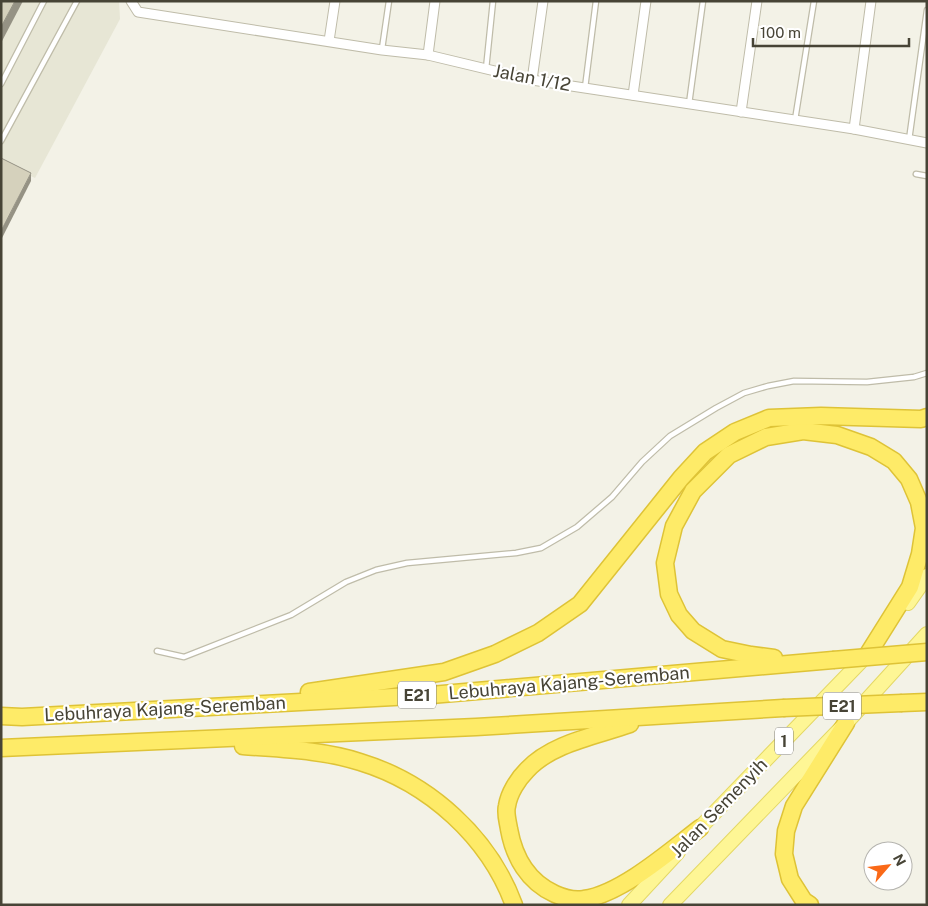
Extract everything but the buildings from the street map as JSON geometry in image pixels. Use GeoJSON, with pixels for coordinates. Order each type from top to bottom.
{"type":"FeatureCollection","features":[{"type":"Feature","properties":{"kind":"highway"},"geometry":{"type":"LineString","coordinates":[[222,705],[444,672],[495,654],[538,633],[580,604],[681,478],[705,452],[735,432],[769,418],[822,416],[927,417]]}},
{"type":"Feature","properties":{"kind":"highway"},"geometry":{"type":"LineString","coordinates":[[809,662],[751,655],[722,649],[693,631],[679,615],[669,594],[666,563],[674,526],[693,491],[728,455],[766,437],[803,431],[837,434],[871,447],[894,461],[909,479],[919,502],[924,528],[920,554],[910,587],[868,654]]}},
{"type":"Feature","properties":{"kind":"highway","name":"Lebuhraya Kajang-Seremban"},"geometry":{"type":"LineString","coordinates":[[1,716],[22,717],[440,694],[927,652]]}},
{"type":"Feature","properties":{"kind":"highway","name":"Lebuhraya Kajang-Seremban"},"geometry":{"type":"LineString","coordinates":[[1,748],[648,718],[783,708],[925,703]]}},
{"type":"Feature","properties":{"kind":"highway"},"geometry":{"type":"LineString","coordinates":[[648,718],[572,742],[552,751],[527,769],[514,786],[506,806],[511,842],[518,858],[531,878],[548,890],[567,899],[584,900],[604,894],[633,877],[700,828]]}},
{"type":"Feature","properties":{"kind":"highway"},"geometry":{"type":"LineString","coordinates":[[810,905],[804,901],[790,879],[784,854],[786,831],[794,806],[846,723]]}},
{"type":"Feature","properties":{"kind":"highway"},"geometry":{"type":"LineString","coordinates":[[175,741],[317,752],[361,762],[401,779],[436,800],[461,824],[489,857],[514,905]]}},
{"type":"Feature","properties":{"kind":"main road","name":"Jalan Semenyih"},"geometry":{"type":"LineString","coordinates":[[629,905],[700,828],[868,654],[927,576]]}},
{"type":"Feature","properties":{"kind":"main road","name":"Jalan Semenyih"},"geometry":{"type":"LineString","coordinates":[[670,905],[846,723],[927,634]]}},
{"type":"Feature","properties":{"kind":"street","name":"Jalan 1/12"},"geometry":{"type":"LineString","coordinates":[[131,1],[138,12],[382,50],[428,55],[532,80],[854,129],[927,143]]}},
{"type":"Feature","properties":{"kind":"street"},"geometry":{"type":"LineString","coordinates":[[330,41],[335,1]]}},
{"type":"Feature","properties":{"kind":"street"},"geometry":{"type":"LineString","coordinates":[[428,55],[435,1]]}},
{"type":"Feature","properties":{"kind":"street"},"geometry":{"type":"LineString","coordinates":[[532,80],[542,1]]}},
{"type":"Feature","properties":{"kind":"street"},"geometry":{"type":"LineString","coordinates":[[633,95],[646,1]]}},
{"type":"Feature","properties":{"kind":"street"},"geometry":{"type":"LineString","coordinates":[[741,112],[757,1]]}},
{"type":"Feature","properties":{"kind":"street"},"geometry":{"type":"LineString","coordinates":[[854,129],[871,1]]}},
{"type":"Feature","properties":{"kind":"lane"},"geometry":{"type":"LineString","coordinates":[[1,84],[44,1]]}},
{"type":"Feature","properties":{"kind":"lane"},"geometry":{"type":"LineString","coordinates":[[1,141],[77,1]]}},
{"type":"Feature","properties":{"kind":"lane"},"geometry":{"type":"LineString","coordinates":[[382,50],[389,1]]}},
{"type":"Feature","properties":{"kind":"lane"},"geometry":{"type":"LineString","coordinates":[[486,69],[493,1]]}},
{"type":"Feature","properties":{"kind":"lane"},"geometry":{"type":"LineString","coordinates":[[585,88],[596,1]]}},
{"type":"Feature","properties":{"kind":"lane"},"geometry":{"type":"LineString","coordinates":[[689,104],[703,1]]}},
{"type":"Feature","properties":{"kind":"lane"},"geometry":{"type":"LineString","coordinates":[[795,120],[814,1]]}},
{"type":"Feature","properties":{"kind":"lane"},"geometry":{"type":"LineString","coordinates":[[910,140],[927,10]]}},
{"type":"Feature","properties":{"kind":"lane"},"geometry":{"type":"LineString","coordinates":[[916,174],[927,176]]}},
{"type":"Feature","properties":{"kind":"lane"},"geometry":{"type":"LineString","coordinates":[[157,651],[184,657],[291,615],[346,582],[376,570],[406,564],[516,553],[541,548],[577,527],[612,497],[642,462],[670,436],[716,408],[744,394],[768,386],[794,381],[867,382],[914,377],[927,373]]}},
{"type":"Feature","properties":{"kind":"shaded area"},"geometry":{"type":"Polygon","coordinates":[[[1,1],[119,1],[120,19],[35,178],[1,162],[1,1]]]}}]}
